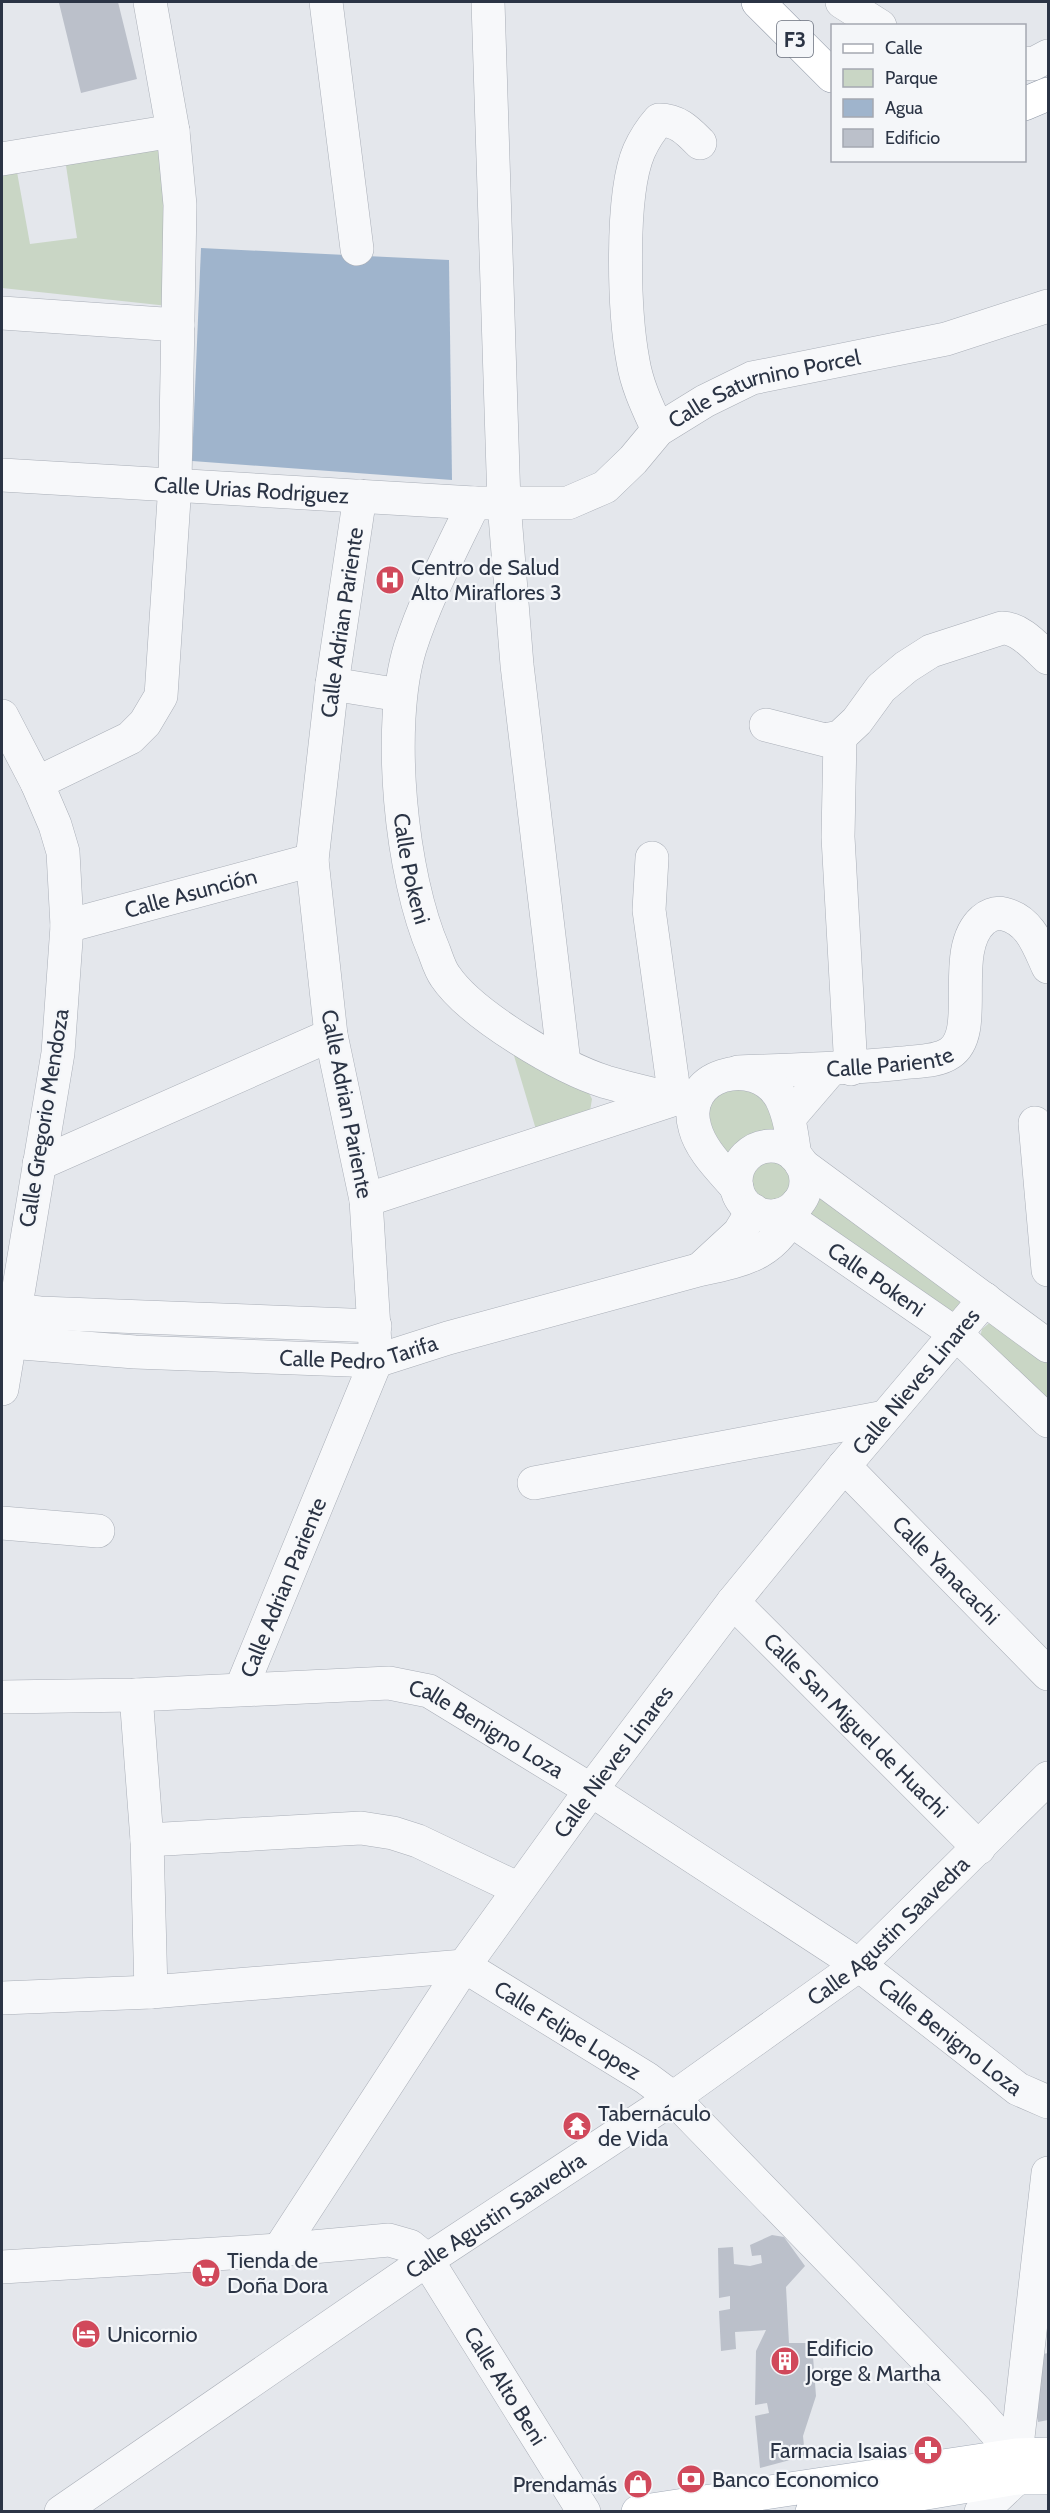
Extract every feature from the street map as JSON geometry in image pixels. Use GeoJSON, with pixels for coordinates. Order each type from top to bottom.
{"type":"FeatureCollection","features":[{"type":"Feature","properties":{"kind":"main road","name":"F3"},"geometry":{"type":"LineString","coordinates":[[758,2],[831,75]]}},
{"type":"Feature","properties":{"kind":"main road"},"geometry":{"type":"LineString","coordinates":[[1026,103],[1048,94]]}},
{"type":"Feature","properties":{"kind":"main road"},"geometry":{"type":"LineString","coordinates":[[812,2511],[1027,2470],[1048,2454]]}},
{"type":"Feature","properties":{"kind":"main road"},"geometry":{"type":"LineString","coordinates":[[638,2511],[1027,2470]]}},
{"type":"Feature","properties":{"kind":"street"},"geometry":{"type":"LineString","coordinates":[[36,783],[130,738],[144,723],[161,696],[175,484],[180,205],[173,131],[150,2]]}},
{"type":"Feature","properties":{"kind":"street"},"geometry":{"type":"LineString","coordinates":[[326,2],[357,249]]}},
{"type":"Feature","properties":{"kind":"street"},"geometry":{"type":"LineString","coordinates":[[488,2],[489,503],[517,665],[564,1063]]}},
{"type":"Feature","properties":{"kind":"street"},"geometry":{"type":"LineString","coordinates":[[842,2],[877,24]]}},
{"type":"Feature","properties":{"kind":"street"},"geometry":{"type":"LineString","coordinates":[[890,2],[891,24]]}},
{"type":"Feature","properties":{"kind":"street"},"geometry":{"type":"LineString","coordinates":[[1026,63],[1033,64],[1048,56]]}},
{"type":"Feature","properties":{"kind":"street"},"geometry":{"type":"LineString","coordinates":[[658,430],[640,390],[633,361],[626,277],[628,200],[639,152],[659,120],[670,120],[686,128],[700,143]]}},
{"type":"Feature","properties":{"kind":"street"},"geometry":{"type":"LineString","coordinates":[[2,159],[173,131]]}},
{"type":"Feature","properties":{"kind":"street","name":"Calle Saturnino Porcel"},"geometry":{"type":"LineString","coordinates":[[489,503],[568,503],[590,495],[605,487],[633,460],[658,430],[705,401],[752,378],[946,339],[1048,306]]}},
{"type":"Feature","properties":{"kind":"street"},"geometry":{"type":"LineString","coordinates":[[2,313],[178,325]]}},
{"type":"Feature","properties":{"kind":"street","name":"Calle Urias Rodriguez"},"geometry":{"type":"LineString","coordinates":[[2,475],[489,503]]}},
{"type":"Feature","properties":{"kind":"street","name":"Calle Adrian Pariente"},"geometry":{"type":"LineString","coordinates":[[241,1689],[376,1361],[366,1200],[331,1035],[312,860],[332,684],[360,496]]}},
{"type":"Feature","properties":{"kind":"street","name":"Calle Pokeni"},"geometry":{"type":"LineString","coordinates":[[489,503],[435,582],[410,649],[400,695],[399,760],[406,844],[416,898],[428,938],[444,975],[470,1005],[507,1032],[603,1081],[684,1101]]}},
{"type":"Feature","properties":{"kind":"street"},"geometry":{"type":"LineString","coordinates":[[766,724],[825,740],[840,737],[858,721],[881,688],[906,667],[931,651],[1002,628],[1010,628],[1026,638],[1048,658]]}},
{"type":"Feature","properties":{"kind":"street"},"geometry":{"type":"LineString","coordinates":[[332,684],[400,695]]}},
{"type":"Feature","properties":{"kind":"street","name":"Calle Gregorio Mendoza"},"geometry":{"type":"LineString","coordinates":[[2,716],[56,825],[63,852],[68,926],[58,1053],[8,1321],[2,1389]]}},
{"type":"Feature","properties":{"kind":"street"},"geometry":{"type":"LineString","coordinates":[[789,1118],[841,1069],[838,837],[840,737]]}},
{"type":"Feature","properties":{"kind":"street","name":"Calle Pokeni"},"geometry":{"type":"LineString","coordinates":[[652,858],[649,910],[684,1101],[708,1154],[771,1208],[956,1334],[1048,1420]]}},
{"type":"Feature","properties":{"kind":"street","name":"Calle Asunción"},"geometry":{"type":"LineString","coordinates":[[68,926],[312,860]]}},
{"type":"Feature","properties":{"kind":"street","name":"Calle Pariente"},"geometry":{"type":"LineString","coordinates":[[684,1101],[699,1092],[709,1082],[738,1072],[841,1069],[927,1060],[950,1053],[957,1046],[964,1024],[966,959],[970,941],[980,923],[989,915],[1000,913],[1015,917],[1028,928],[1048,967]]}},
{"type":"Feature","properties":{"kind":"street"},"geometry":{"type":"LineString","coordinates":[[39,1164],[331,1035]]}},
{"type":"Feature","properties":{"kind":"street"},"geometry":{"type":"LineString","coordinates":[[738,1072],[759,1077],[780,1096],[789,1118],[798,1160],[806,1185],[771,1208],[739,1165],[746,1155],[767,1146],[779,1147],[798,1160],[1048,1346]]}},
{"type":"Feature","properties":{"kind":"street"},"geometry":{"type":"LineString","coordinates":[[366,1200],[684,1101]]}},
{"type":"Feature","properties":{"kind":"street"},"geometry":{"type":"LineString","coordinates":[[1035,1123],[1048,1270]]}},
{"type":"Feature","properties":{"kind":"street","name":"Calle Pedro Tarifa"},"geometry":{"type":"LineString","coordinates":[[8,1321],[135,1352],[376,1361],[448,1338],[739,1261],[766,1249],[777,1239],[771,1208]]}},
{"type":"Feature","properties":{"kind":"street","name":"Calle Nieves Linares"},"geometry":{"type":"LineString","coordinates":[[279,2250],[464,1966],[591,1790],[733,1602],[985,1299]]}},
{"type":"Feature","properties":{"kind":"street"},"geometry":{"type":"LineString","coordinates":[[8,1321],[375,1326]]}},
{"type":"Feature","properties":{"kind":"street"},"geometry":{"type":"LineString","coordinates":[[534,1483],[885,1417]]}},
{"type":"Feature","properties":{"kind":"street","name":"Calle Yanacachi"},"geometry":{"type":"LineString","coordinates":[[844,1466],[1048,1674]]}},
{"type":"Feature","properties":{"kind":"street"},"geometry":{"type":"LineString","coordinates":[[2,1523],[98,1531]]}},
{"type":"Feature","properties":{"kind":"street","name":"Calle San Miguel de Huachi"},"geometry":{"type":"LineString","coordinates":[[733,1602],[979,1848]]}},
{"type":"Feature","properties":{"kind":"street","name":"Calle Benigno Loza"},"geometry":{"type":"LineString","coordinates":[[2,1697],[136,1695],[389,1683],[429,1691],[591,1790],[859,1965],[1018,2089],[1048,2102]]}},
{"type":"Feature","properties":{"kind":"street"},"geometry":{"type":"LineString","coordinates":[[136,1695],[147,1840],[151,1992]]}},
{"type":"Feature","properties":{"kind":"street","name":"Calle Agustin Saavedra"},"geometry":{"type":"LineString","coordinates":[[61,2511],[428,2260],[673,2098],[859,1965],[1048,1778]]}},
{"type":"Feature","properties":{"kind":"street"},"geometry":{"type":"LineString","coordinates":[[147,1840],[361,1828],[393,1833],[418,1841],[519,1889]]}},
{"type":"Feature","properties":{"kind":"street"},"geometry":{"type":"LineString","coordinates":[[2,1998],[151,1992],[464,1966]]}},
{"type":"Feature","properties":{"kind":"street","name":"Calle Felipe Lopez"},"geometry":{"type":"LineString","coordinates":[[464,1966],[646,2078],[673,2098],[976,2410],[1027,2470]]}},
{"type":"Feature","properties":{"kind":"street"},"geometry":{"type":"LineString","coordinates":[[981,2511],[1027,2470],[1048,2173]]}},
{"type":"Feature","properties":{"kind":"street"},"geometry":{"type":"LineString","coordinates":[[2,2267],[279,2250],[389,2240],[410,2246],[428,2260]]}},
{"type":"Feature","properties":{"kind":"street","name":"Calle Alto Beni"},"geometry":{"type":"LineString","coordinates":[[428,2260],[584,2511]]}},
{"type":"Feature","properties":{"kind":"green space"},"geometry":{"type":"Polygon","coordinates":[[[162,147],[168,306],[2,288],[2,175],[17,172],[30,244],[77,238],[65,159],[162,147]]]}},
{"type":"Feature","properties":{"kind":"green space"},"geometry":{"type":"Polygon","coordinates":[[[512,1049],[588,1091],[592,1099],[590,1111],[537,1133],[512,1049]]]}},
{"type":"Feature","properties":{"kind":"green space"},"geometry":{"type":"Polygon","coordinates":[[[761,1087],[776,1124],[772,1135],[750,1141],[733,1158],[720,1150],[707,1123],[711,1099],[719,1090],[761,1087]]]}},
{"type":"Feature","properties":{"kind":"green space"},"geometry":{"type":"Polygon","coordinates":[[[773,1161],[781,1162],[788,1167],[793,1174],[793,1190],[788,1197],[781,1202],[773,1203],[765,1202],[758,1197],[753,1190],[752,1182],[753,1174],[758,1167],[765,1162],[773,1161]]]}},
{"type":"Feature","properties":{"kind":"green space"},"geometry":{"type":"Polygon","coordinates":[[[820,1186],[962,1301],[958,1308],[950,1312],[804,1210],[820,1186]]]}},
{"type":"Feature","properties":{"kind":"green space"},"geometry":{"type":"Polygon","coordinates":[[[993,1320],[1048,1359],[1048,1401],[980,1337],[982,1329],[993,1320]]]}},
{"type":"Feature","properties":{"kind":"water"},"geometry":{"type":"Polygon","coordinates":[[[201,248],[449,260],[452,480],[192,461],[201,248]]]}},
{"type":"Feature","properties":{"kind":"building"},"geometry":{"type":"Polygon","coordinates":[[[118,2],[137,79],[81,93],[59,3],[118,2]]]}},
{"type":"Feature","properties":{"kind":"building","name":"Edificio Jorge & Martha"},"geometry":{"type":"Polygon","coordinates":[[[772,2235],[784,2237],[805,2266],[786,2287],[789,2343],[812,2343],[816,2396],[803,2436],[805,2456],[760,2468],[755,2416],[769,2413],[767,2403],[755,2405],[756,2351],[766,2330],[735,2332],[736,2349],[721,2351],[719,2311],[730,2309],[730,2296],[719,2298],[718,2248],[733,2247],[734,2264],[750,2266],[762,2263],[761,2255],[752,2256],[750,2245],[772,2235]]]}},
{"type":"Feature","properties":{"kind":"building"},"geometry":{"type":"Polygon","coordinates":[[[1048,2353],[1048,2420],[1038,2422],[1031,2388],[1034,2356],[1048,2353]]]}},
{"type":"Feature","properties":{"kind":"place","name":"Centro de Salud Alto Miraflores 3"},"geometry":{"type":"Point","coordinates":[390,580]}},
{"type":"Feature","properties":{"kind":"place","name":"Tabernáculo de Vida"},"geometry":{"type":"Point","coordinates":[577,2126]}},
{"type":"Feature","properties":{"kind":"place","name":"Tienda de Doña Dora"},"geometry":{"type":"Point","coordinates":[206,2273]}},
{"type":"Feature","properties":{"kind":"place","name":"Unicornio"},"geometry":{"type":"Point","coordinates":[86,2334]}},
{"type":"Feature","properties":{"kind":"place","name":"Edificio Jorge & Martha"},"geometry":{"type":"Point","coordinates":[785,2361]}},
{"type":"Feature","properties":{"kind":"place","name":"Farmacia Isaias"},"geometry":{"type":"Point","coordinates":[928,2450]}},
{"type":"Feature","properties":{"kind":"place","name":"Banco Economico"},"geometry":{"type":"Point","coordinates":[691,2479]}},
{"type":"Feature","properties":{"kind":"place","name":"Prendamás"},"geometry":{"type":"Point","coordinates":[638,2484]}}]}
